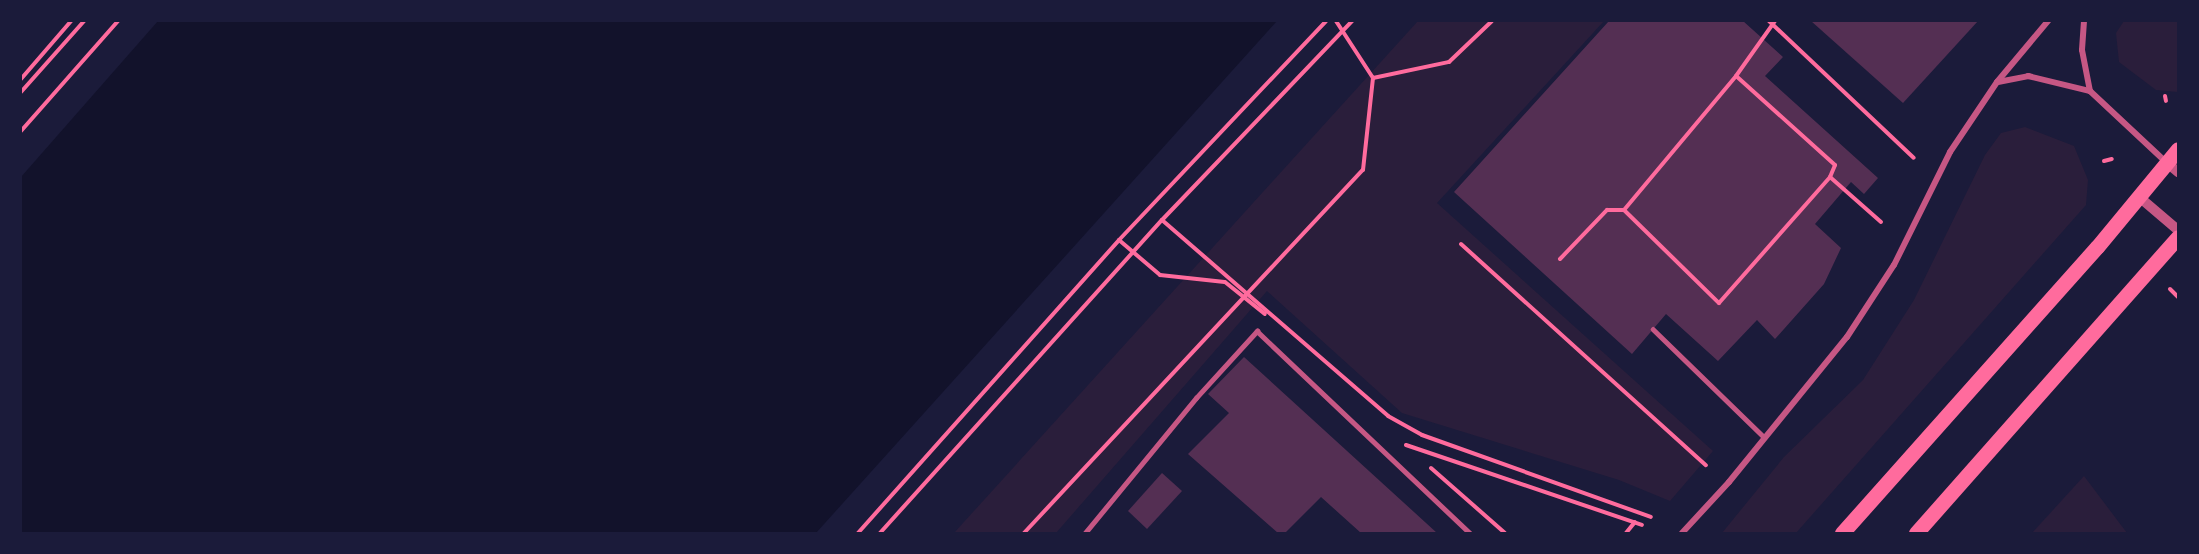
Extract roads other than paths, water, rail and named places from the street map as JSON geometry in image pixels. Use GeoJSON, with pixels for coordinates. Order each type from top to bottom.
{"type":"FeatureCollection","features":[{"type":"Feature","properties":{"kind":"main road"},"geometry":{"type":"LineString","coordinates":[[1842,533],[2097,247],[2138,195],[2172,167],[2178,149]]}},
{"type":"Feature","properties":{"kind":"main road"},"geometry":{"type":"LineString","coordinates":[[1916,533],[2178,237]]}},
{"type":"Feature","properties":{"kind":"street"},"geometry":{"type":"LineString","coordinates":[[1682,533],[1729,482],[1763,436],[1847,337],[1894,265],[1950,152],[1998,82],[2048,21]]}},
{"type":"Feature","properties":{"kind":"street"},"geometry":{"type":"LineString","coordinates":[[2084,21],[2082,50],[2090,91]]}},
{"type":"Feature","properties":{"kind":"street"},"geometry":{"type":"LineString","coordinates":[[1998,82],[2028,76],[2090,91],[2172,167]]}},
{"type":"Feature","properties":{"kind":"street"},"geometry":{"type":"LineString","coordinates":[[2138,195],[2178,230]]}},
{"type":"Feature","properties":{"kind":"lane"},"geometry":{"type":"LineString","coordinates":[[1653,329],[1763,436]]}},
{"type":"Feature","properties":{"kind":"lane"},"geometry":{"type":"LineString","coordinates":[[1085,533],[1196,398],[1257,331],[1470,533]]}}]}
